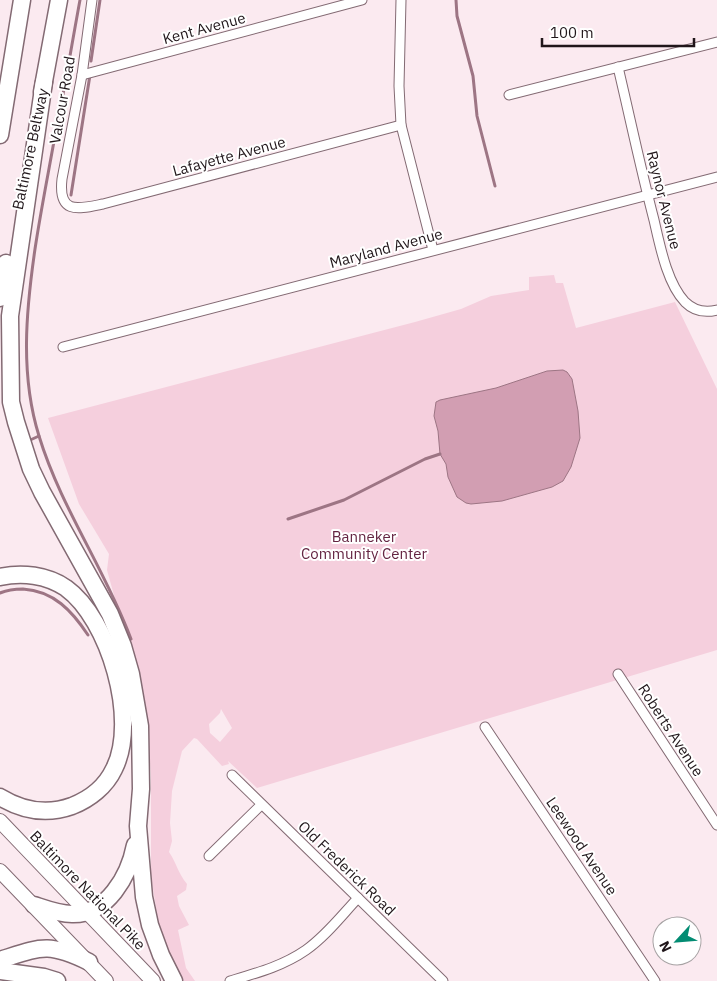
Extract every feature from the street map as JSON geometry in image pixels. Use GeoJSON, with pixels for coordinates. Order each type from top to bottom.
{"type":"FeatureCollection","features":[{"type":"Feature","properties":{"kind":"highway"},"geometry":{"type":"LineString","coordinates":[[0,135],[22,0]]}},
{"type":"Feature","properties":{"kind":"highway","name":"Baltimore Beltway"},"geometry":{"type":"LineString","coordinates":[[0,298],[59,0]]}},
{"type":"Feature","properties":{"kind":"highway"},"geometry":{"type":"LineString","coordinates":[[0,111],[14,46]]}},
{"type":"Feature","properties":{"kind":"highway"},"geometry":{"type":"LineString","coordinates":[[34,905],[61,913],[74,914],[99,906],[110,897],[128,869],[133,853],[138,826],[141,781],[140,726],[133,683],[126,656],[110,614],[31,469],[11,402],[10,316],[44,82]]}},
{"type":"Feature","properties":{"kind":"highway"},"geometry":{"type":"LineString","coordinates":[[0,577],[19,575],[50,579],[65,588],[79,600],[91,616],[111,657],[121,697],[123,731],[120,752],[106,782],[93,795],[80,803],[64,809],[32,811],[11,804],[0,797]]}},
{"type":"Feature","properties":{"kind":"highway"},"geometry":{"type":"LineString","coordinates":[[138,826],[144,897],[150,925],[161,955],[174,981]]}},
{"type":"Feature","properties":{"kind":"highway"},"geometry":{"type":"LineString","coordinates":[[0,960],[42,948],[54,948],[68,952],[88,962]]}},
{"type":"Feature","properties":{"kind":"highway"},"geometry":{"type":"LineString","coordinates":[[0,970],[44,976],[57,981]]}},
{"type":"Feature","properties":{"kind":"main road","name":"Baltimore National Pike"},"geometry":{"type":"LineString","coordinates":[[0,821],[153,981]]}},
{"type":"Feature","properties":{"kind":"main road"},"geometry":{"type":"LineString","coordinates":[[0,871],[106,981]]}},
{"type":"Feature","properties":{"kind":"street","name":"Valcour Road"},"geometry":{"type":"LineString","coordinates":[[66,203],[61,189],[62,179],[82,74],[92,0]]}},
{"type":"Feature","properties":{"kind":"street","name":"Kent Avenue"},"geometry":{"type":"LineString","coordinates":[[82,74],[362,0]]}},
{"type":"Feature","properties":{"kind":"street"},"geometry":{"type":"LineString","coordinates":[[401,0],[399,86],[401,125],[433,250]]}},
{"type":"Feature","properties":{"kind":"street"},"geometry":{"type":"LineString","coordinates":[[509,95],[717,42]]}},
{"type":"Feature","properties":{"kind":"street","name":"Raynor Avenue"},"geometry":{"type":"LineString","coordinates":[[618,67],[647,194],[664,258],[678,292],[685,301],[700,311],[717,310]]}},
{"type":"Feature","properties":{"kind":"street","name":"Lafayette Avenue"},"geometry":{"type":"LineString","coordinates":[[66,203],[72,208],[79,209],[103,204],[401,125]]}},
{"type":"Feature","properties":{"kind":"street","name":"Maryland Avenue"},"geometry":{"type":"LineString","coordinates":[[63,346],[717,177]]}},
{"type":"Feature","properties":{"kind":"street","name":"Roberts Avenue"},"geometry":{"type":"LineString","coordinates":[[618,674],[717,824]]}},
{"type":"Feature","properties":{"kind":"street","name":"Leewood Avenue"},"geometry":{"type":"LineString","coordinates":[[485,727],[655,981]]}},
{"type":"Feature","properties":{"kind":"street","name":"Old Frederick Road"},"geometry":{"type":"LineString","coordinates":[[232,775],[443,981]]}},
{"type":"Feature","properties":{"kind":"street"},"geometry":{"type":"LineString","coordinates":[[209,856],[261,805]]}},
{"type":"Feature","properties":{"kind":"street"},"geometry":{"type":"LineString","coordinates":[[230,981],[275,967],[306,950],[320,939],[358,898]]}},
{"type":"Feature","properties":{"kind":"green space","name":"Banneker Community Center"},"geometry":{"type":"Polygon","coordinates":[[[554,275],[556,283],[563,283],[576,328],[675,302],[717,389],[717,650],[257,788],[228,761],[229,764],[222,766],[194,738],[182,751],[172,791],[170,823],[172,841],[169,852],[187,884],[186,890],[177,896],[179,906],[189,925],[178,930],[186,968],[195,981],[184,981],[161,939],[151,876],[151,776],[146,711],[107,570],[109,554],[79,504],[48,418],[415,322],[461,309],[491,296],[529,290],[529,277],[554,275]],[[221,709],[220,713],[209,724],[210,733],[220,742],[232,728],[221,709]]]}},
{"type":"Feature","properties":{"kind":"shaded area"},"geometry":{"type":"Polygon","coordinates":[[[563,370],[572,379],[578,411],[580,438],[571,467],[563,481],[552,487],[502,501],[471,504],[457,497],[448,477],[446,464],[440,454],[438,431],[434,416],[436,402],[496,388],[547,371],[563,370]]]}},
{"type":"Feature","properties":{"kind":"waterway"},"geometry":{"type":"LineString","coordinates":[[80,0],[35,249],[27,319],[27,366],[33,413],[48,463],[109,588],[131,639]]}},
{"type":"Feature","properties":{"kind":"waterway"},"geometry":{"type":"LineString","coordinates":[[91,61],[100,0]]}},
{"type":"Feature","properties":{"kind":"waterway"},"geometry":{"type":"LineString","coordinates":[[456,0],[457,16],[473,76],[477,116],[495,186]]}},
{"type":"Feature","properties":{"kind":"waterway"},"geometry":{"type":"LineString","coordinates":[[71,195],[90,75]]}},
{"type":"Feature","properties":{"kind":"waterway"},"geometry":{"type":"LineString","coordinates":[[28,441],[39,436]]}},
{"type":"Feature","properties":{"kind":"waterway"},"geometry":{"type":"LineString","coordinates":[[288,519],[344,500],[425,459],[440,454]]}},
{"type":"Feature","properties":{"kind":"waterway"},"geometry":{"type":"LineString","coordinates":[[0,593],[23,589],[53,598],[69,610],[88,635]]}}]}
